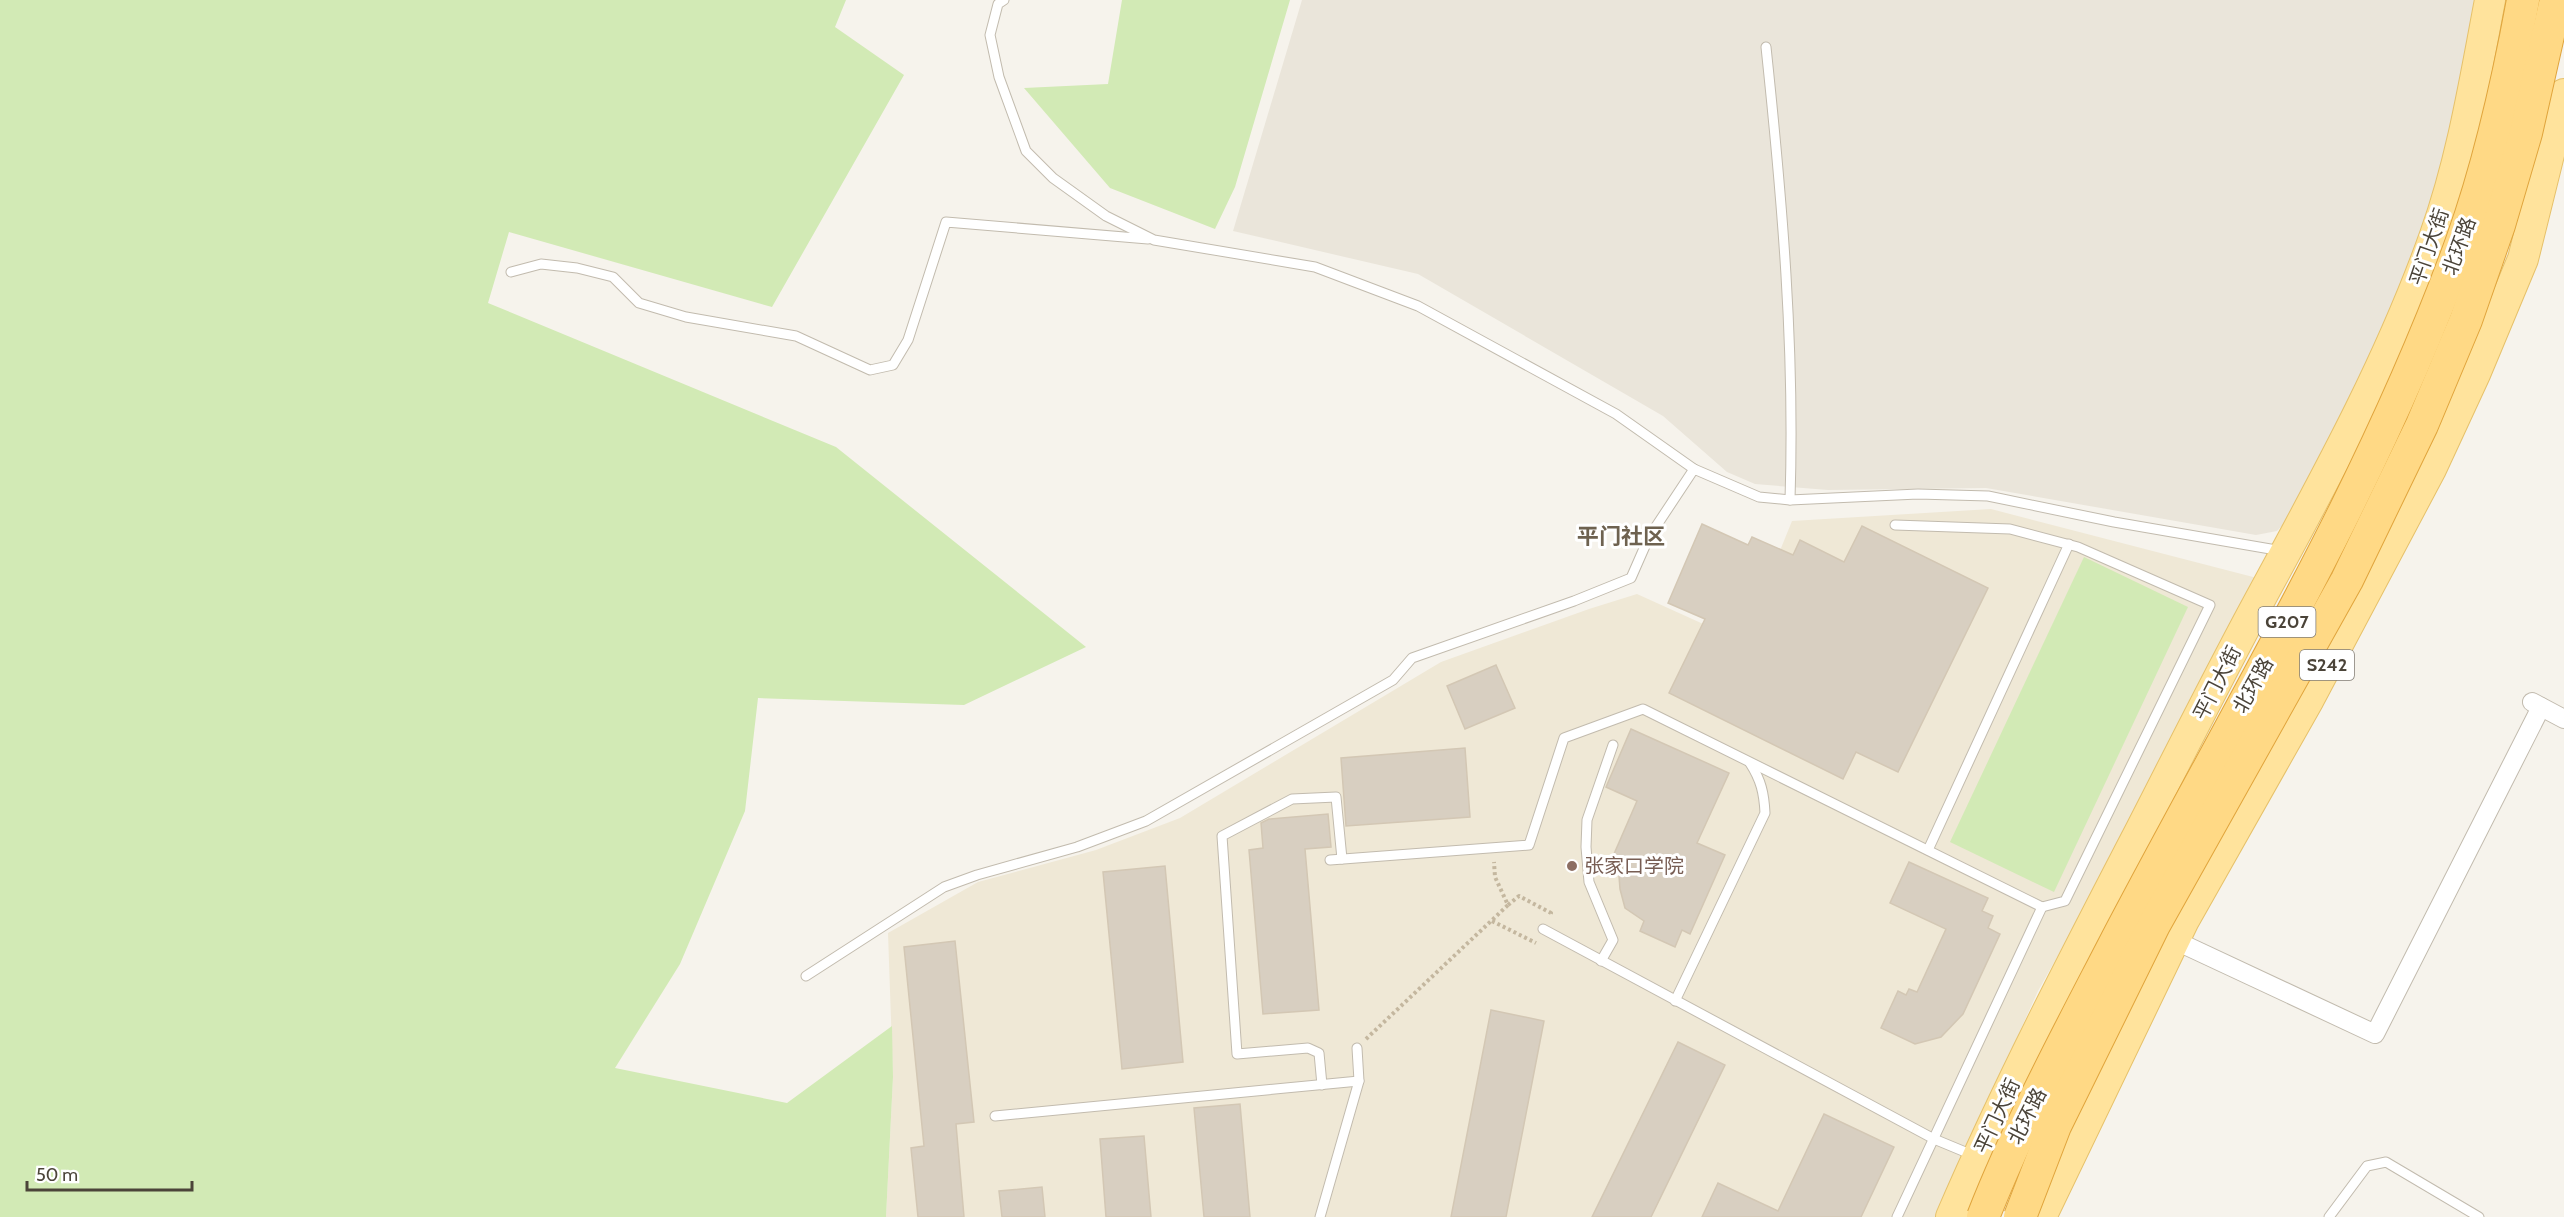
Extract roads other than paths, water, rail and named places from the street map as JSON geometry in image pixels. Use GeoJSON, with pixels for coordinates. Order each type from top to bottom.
{"type":"FeatureCollection","features":[{"type":"Feature","properties":{"kind":"highway","name":"北环路"},"geometry":{"type":"LineString","coordinates":[[1983,1217],[2009,1153],[2081,1008],[2190,799],[2317,567],[2427,330],[2463,239],[2492,145],[2513,56],[2523,0]]}},
{"type":"Feature","properties":{"kind":"highway","name":"北环路"},"geometry":{"type":"LineString","coordinates":[[2020,1217],[2055,1125],[2154,925],[2347,580],[2422,425],[2466,320],[2499,225],[2526,133],[2556,0]]}},
{"type":"Feature","properties":{"kind":"main road","name":"平门大街"},"geometry":{"type":"LineString","coordinates":[[1952,1217],[1974,1163],[2076,955],[2251,616],[2287,552],[2391,347],[2436,233],[2467,119],[2490,0]]}},
{"type":"Feature","properties":{"kind":"main road","name":"S242"},"geometry":{"type":"LineString","coordinates":[[2044,1212],[2174,940],[2330,659],[2432,469],[2523,259],[2564,94]]}},
{"type":"Feature","properties":{"kind":"main road"},"geometry":{"type":"LineString","coordinates":[[2251,616],[2330,659]]}},
{"type":"Feature","properties":{"kind":"main road"},"geometry":{"type":"LineString","coordinates":[[1974,1163],[2044,1212]]}},
{"type":"Feature","properties":{"kind":"street"},"geometry":{"type":"LineString","coordinates":[[2174,940],[2375,1034],[2537,704],[2564,719]]}},
{"type":"Feature","properties":{"kind":"lane"},"geometry":{"type":"LineString","coordinates":[[1004,0],[998,4],[990,34],[999,77],[1026,151],[1053,178],[1106,216],[1154,240]]}},
{"type":"Feature","properties":{"kind":"lane"},"geometry":{"type":"LineString","coordinates":[[1766,47],[1782,202],[1790,333],[1793,423],[1790,500]]}},
{"type":"Feature","properties":{"kind":"lane"},"geometry":{"type":"LineString","coordinates":[[511,272],[541,264],[577,268],[604,275],[613,278],[639,303],[686,317],[796,336],[870,370],[893,365],[908,340],[946,222],[1154,240],[1316,267],[1418,306],[1616,414],[1694,469],[1759,497],[1790,500],[1918,494],[1988,496],[2114,522],[2287,552]]}},
{"type":"Feature","properties":{"kind":"lane"},"geometry":{"type":"LineString","coordinates":[[806,976],[944,887],[977,874],[1077,847],[1146,821],[1393,680],[1412,658],[1574,601],[1631,578],[1649,537],[1694,469]]}},
{"type":"Feature","properties":{"kind":"lane"},"geometry":{"type":"LineString","coordinates":[[1330,860],[1529,844],[1564,738],[1643,710],[2042,907],[2065,901],[2210,605],[2069,544],[2010,529],[1895,525]]}},
{"type":"Feature","properties":{"kind":"lane"},"geometry":{"type":"LineString","coordinates":[[1928,850],[2069,544]]}},
{"type":"Feature","properties":{"kind":"lane"},"geometry":{"type":"LineString","coordinates":[[1602,962],[1612,940],[1589,882],[1587,820],[1613,745]]}},
{"type":"Feature","properties":{"kind":"lane"},"geometry":{"type":"LineString","coordinates":[[1675,1001],[1765,813],[1760,780],[1750,763]]}},
{"type":"Feature","properties":{"kind":"lane"},"geometry":{"type":"LineString","coordinates":[[1322,1084],[1319,1053],[1308,1048],[1237,1054],[1222,836],[1292,799],[1336,797],[1342,859]]}},
{"type":"Feature","properties":{"kind":"lane"},"geometry":{"type":"LineString","coordinates":[[1897,1217],[2042,907]]}},
{"type":"Feature","properties":{"kind":"lane"},"geometry":{"type":"LineString","coordinates":[[1543,929],[1934,1139],[1974,1163]]}},
{"type":"Feature","properties":{"kind":"lane"},"geometry":{"type":"LineString","coordinates":[[1320,1217],[1359,1081],[1357,1048]]}},
{"type":"Feature","properties":{"kind":"lane"},"geometry":{"type":"LineString","coordinates":[[995,1116],[1359,1081]]}},
{"type":"Feature","properties":{"kind":"lane"},"geometry":{"type":"LineString","coordinates":[[2329,1217],[2367,1166],[2386,1162],[2479,1217]]}},
{"type":"Feature","properties":{"kind":"place","name":"张家口学院"},"geometry":{"type":"Point","coordinates":[1572,866]}},
{"type":"Feature","properties":{"kind":"district","name":"平门社区"},"geometry":{"type":"Point","coordinates":[1621,536]}}]}
